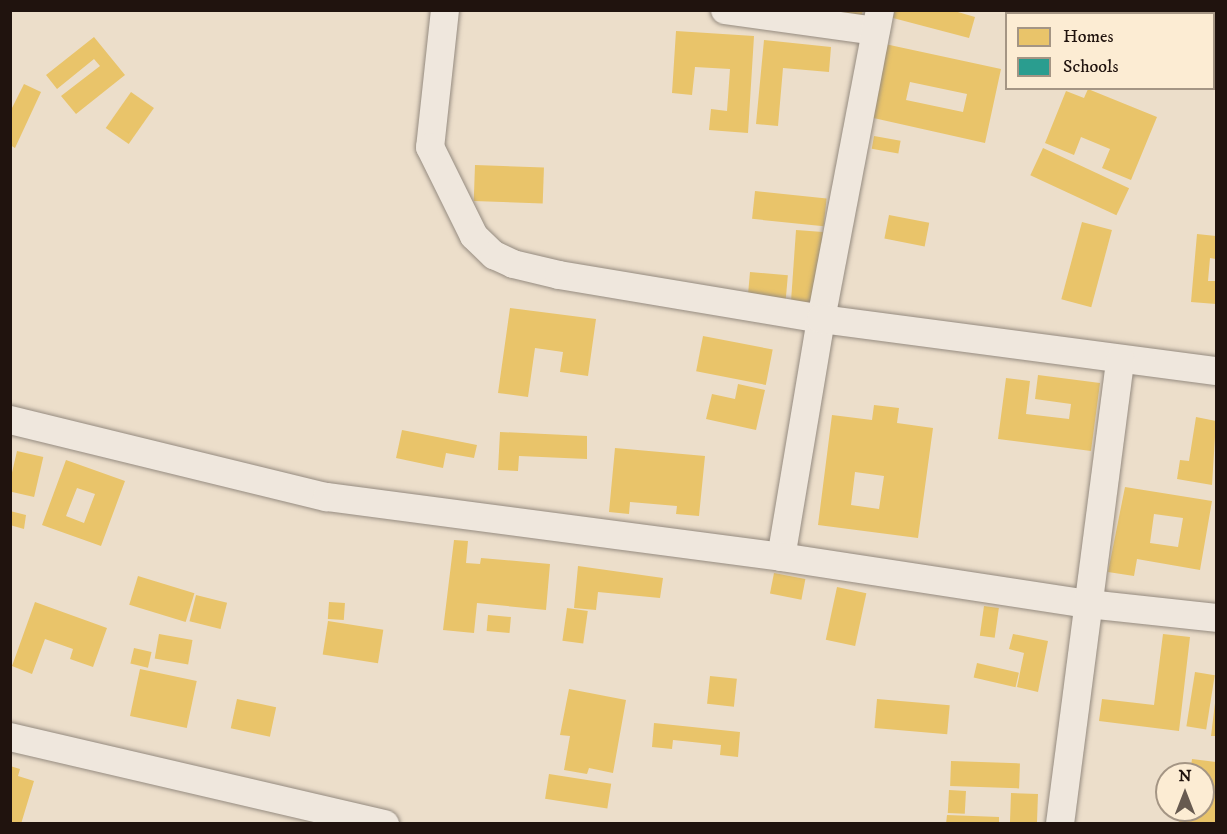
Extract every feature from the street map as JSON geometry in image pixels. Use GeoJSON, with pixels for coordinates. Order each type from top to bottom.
{"type":"FeatureCollection","features":[{"type":"Feature","properties":{"kind":"street"},"geometry":{"type":"LineString","coordinates":[[445,10],[430,147],[474,236],[494,255],[513,264],[559,275],[821,319],[1216,371]]}},
{"type":"Feature","properties":{"kind":"street"},"geometry":{"type":"LineString","coordinates":[[725,10],[878,21],[821,319],[781,557]]}},
{"type":"Feature","properties":{"kind":"street"},"geometry":{"type":"LineString","coordinates":[[1060,824],[1120,360]]}},
{"type":"Feature","properties":{"kind":"street"},"geometry":{"type":"LineString","coordinates":[[10,420],[327,497],[781,557],[1088,604],[1216,618]]}},
{"type":"Feature","properties":{"kind":"street"},"geometry":{"type":"LineString","coordinates":[[10,737],[385,824]]}},
{"type":"Feature","properties":{"kind":"building: Homes"},"geometry":{"type":"Polygon","coordinates":[[[818,10],[863,10],[860,21],[818,10]]]}},
{"type":"Feature","properties":{"kind":"building: Homes"},"geometry":{"type":"Polygon","coordinates":[[[895,10],[951,10],[975,17],[969,38],[893,18],[895,10]]]}},
{"type":"Feature","properties":{"kind":"building: Homes"},"geometry":{"type":"Polygon","coordinates":[[[676,31],[754,36],[748,133],[709,130],[711,109],[727,111],[730,69],[695,67],[692,95],[672,93],[676,31]]]}},
{"type":"Feature","properties":{"kind":"building: Homes"},"geometry":{"type":"Polygon","coordinates":[[[94,37],[125,75],[76,114],[61,96],[100,66],[94,59],[57,89],[46,75],[94,37]]]}},
{"type":"Feature","properties":{"kind":"building: Homes"},"geometry":{"type":"Polygon","coordinates":[[[764,40],[831,47],[829,72],[783,68],[778,126],[756,124],[764,40]]]}},
{"type":"Feature","properties":{"kind":"building: Homes"},"geometry":{"type":"Polygon","coordinates":[[[885,44],[1001,69],[985,143],[869,117],[885,44]],[[910,82],[906,100],[963,112],[967,94],[910,82]]]}},
{"type":"Feature","properties":{"kind":"building: Homes"},"geometry":{"type":"Polygon","coordinates":[[[24,84],[41,92],[15,148],[10,145],[10,112],[24,84]]]}},
{"type":"Feature","properties":{"kind":"building: Homes"},"geometry":{"type":"Polygon","coordinates":[[[1088,90],[1090,90],[1157,117],[1131,180],[1102,168],[1110,149],[1081,137],[1074,155],[1045,143],[1066,91],[1084,98],[1088,90]]]}},
{"type":"Feature","properties":{"kind":"building: Homes"},"geometry":{"type":"Polygon","coordinates":[[[131,92],[154,108],[129,144],[106,128],[131,92]]]}},
{"type":"Feature","properties":{"kind":"building: Homes"},"geometry":{"type":"Polygon","coordinates":[[[874,136],[901,141],[898,153],[872,149],[874,136]]]}},
{"type":"Feature","properties":{"kind":"building: Homes"},"geometry":{"type":"Polygon","coordinates":[[[1043,148],[1129,188],[1116,215],[1030,175],[1043,148]]]}},
{"type":"Feature","properties":{"kind":"building: Homes"},"geometry":{"type":"Polygon","coordinates":[[[475,165],[544,167],[543,203],[474,201],[475,165]]]}},
{"type":"Feature","properties":{"kind":"building: Homes"},"geometry":{"type":"Polygon","coordinates":[[[755,191],[827,199],[824,226],[752,219],[755,191]]]}},
{"type":"Feature","properties":{"kind":"building: Homes"},"geometry":{"type":"Polygon","coordinates":[[[889,215],[929,223],[925,246],[884,239],[889,215]]]}},
{"type":"Feature","properties":{"kind":"building: Homes"},"geometry":{"type":"Polygon","coordinates":[[[1082,222],[1112,230],[1091,307],[1061,299],[1082,222]]]}},
{"type":"Feature","properties":{"kind":"building: Homes"},"geometry":{"type":"Polygon","coordinates":[[[796,230],[823,232],[818,306],[791,304],[796,230]]]}},
{"type":"Feature","properties":{"kind":"building: Homes"},"geometry":{"type":"Polygon","coordinates":[[[1197,234],[1216,236],[1216,259],[1210,258],[1208,281],[1216,281],[1216,304],[1191,302],[1197,234]]]}},
{"type":"Feature","properties":{"kind":"building: Homes"},"geometry":{"type":"Polygon","coordinates":[[[750,272],[788,275],[786,300],[748,297],[750,272]]]}},
{"type":"Feature","properties":{"kind":"building: Homes"},"geometry":{"type":"Polygon","coordinates":[[[510,308],[596,319],[588,376],[560,372],[563,352],[535,348],[528,397],[498,393],[510,308]]]}},
{"type":"Feature","properties":{"kind":"building: Homes"},"geometry":{"type":"Polygon","coordinates":[[[703,336],[773,350],[766,385],[696,371],[703,336]]]}},
{"type":"Feature","properties":{"kind":"building: Homes"},"geometry":{"type":"Polygon","coordinates":[[[1038,375],[1100,383],[1091,451],[998,439],[1006,378],[1030,381],[1026,414],[1069,419],[1071,404],[1035,399],[1038,375]]]}},
{"type":"Feature","properties":{"kind":"building: Homes"},"geometry":{"type":"Polygon","coordinates":[[[738,384],[765,390],[756,430],[706,419],[712,394],[735,399],[738,384]]]}},
{"type":"Feature","properties":{"kind":"building: Homes"},"geometry":{"type":"Polygon","coordinates":[[[874,405],[899,408],[897,423],[933,428],[918,538],[818,525],[832,415],[872,420],[874,405]],[[855,472],[851,505],[879,509],[884,476],[855,472]]]}},
{"type":"Feature","properties":{"kind":"building: Homes"},"geometry":{"type":"Polygon","coordinates":[[[1196,417],[1216,421],[1212,485],[1177,479],[1180,460],[1189,461],[1196,417]]]}},
{"type":"Feature","properties":{"kind":"building: Homes"},"geometry":{"type":"Polygon","coordinates":[[[402,430],[477,445],[474,458],[446,453],[443,468],[396,458],[402,430]]]}},
{"type":"Feature","properties":{"kind":"building: Homes"},"geometry":{"type":"Polygon","coordinates":[[[500,432],[587,436],[587,459],[519,456],[518,471],[498,470],[500,432]]]}},
{"type":"Feature","properties":{"kind":"building: Homes"},"geometry":{"type":"Polygon","coordinates":[[[615,448],[705,456],[699,516],[676,514],[677,506],[630,502],[629,514],[609,512],[615,448]]]}},
{"type":"Feature","properties":{"kind":"building: Homes"},"geometry":{"type":"Polygon","coordinates":[[[17,451],[43,457],[34,497],[10,491],[17,451]]]}},
{"type":"Feature","properties":{"kind":"building: Homes"},"geometry":{"type":"Polygon","coordinates":[[[66,460],[125,481],[101,546],[42,525],[66,460]],[[77,488],[66,516],[84,523],[95,494],[77,488]]]}},
{"type":"Feature","properties":{"kind":"building: Homes"},"geometry":{"type":"Polygon","coordinates":[[[1125,487],[1212,501],[1200,570],[1137,559],[1134,576],[1108,572],[1125,487]],[[1154,514],[1150,543],[1178,547],[1183,518],[1154,514]]]}},
{"type":"Feature","properties":{"kind":"building: Homes"},"geometry":{"type":"Polygon","coordinates":[[[10,511],[26,515],[24,529],[10,525],[10,511]]]}},
{"type":"Feature","properties":{"kind":"building: Homes"},"geometry":{"type":"Polygon","coordinates":[[[454,540],[468,541],[466,563],[480,564],[481,558],[550,564],[546,610],[477,603],[474,633],[443,630],[454,540]]]}},
{"type":"Feature","properties":{"kind":"building: Homes"},"geometry":{"type":"Polygon","coordinates":[[[578,566],[663,578],[660,598],[598,592],[596,610],[574,608],[578,566]]]}},
{"type":"Feature","properties":{"kind":"building: Homes"},"geometry":{"type":"Polygon","coordinates":[[[774,573],[805,579],[801,600],[770,594],[774,573]]]}},
{"type":"Feature","properties":{"kind":"building: Homes"},"geometry":{"type":"Polygon","coordinates":[[[138,576],[194,593],[186,622],[129,605],[138,576]]]}},
{"type":"Feature","properties":{"kind":"building: Homes"},"geometry":{"type":"Polygon","coordinates":[[[837,587],[866,593],[855,646],[826,640],[837,587]]]}},
{"type":"Feature","properties":{"kind":"building: Homes"},"geometry":{"type":"Polygon","coordinates":[[[196,595],[227,603],[221,629],[189,621],[196,595]]]}},
{"type":"Feature","properties":{"kind":"building: Homes"},"geometry":{"type":"Polygon","coordinates":[[[35,602],[107,628],[93,667],[70,659],[73,649],[45,639],[32,674],[12,666],[35,602]]]}},
{"type":"Feature","properties":{"kind":"building: Homes"},"geometry":{"type":"Polygon","coordinates":[[[329,602],[345,603],[344,620],[328,619],[329,602]]]}},
{"type":"Feature","properties":{"kind":"building: Homes"},"geometry":{"type":"Polygon","coordinates":[[[984,606],[999,608],[995,638],[980,636],[984,606]]]}},
{"type":"Feature","properties":{"kind":"building: Homes"},"geometry":{"type":"Polygon","coordinates":[[[567,608],[588,611],[583,644],[562,641],[567,608]]]}},
{"type":"Feature","properties":{"kind":"building: Homes"},"geometry":{"type":"Polygon","coordinates":[[[488,615],[511,617],[510,633],[487,631],[488,615]]]}},
{"type":"Feature","properties":{"kind":"building: Homes"},"geometry":{"type":"Polygon","coordinates":[[[328,621],[383,630],[378,663],[323,655],[328,621]]]}},
{"type":"Feature","properties":{"kind":"building: Homes"},"geometry":{"type":"Polygon","coordinates":[[[159,634],[192,640],[188,665],[155,659],[159,634]]]}},
{"type":"Feature","properties":{"kind":"building: Homes"},"geometry":{"type":"Polygon","coordinates":[[[1013,634],[1048,641],[1038,692],[1017,687],[1024,653],[1009,649],[1013,634]]]}},
{"type":"Feature","properties":{"kind":"building: Homes"},"geometry":{"type":"Polygon","coordinates":[[[1163,634],[1190,637],[1179,731],[1099,721],[1102,699],[1154,705],[1163,634]]]}},
{"type":"Feature","properties":{"kind":"building: Homes"},"geometry":{"type":"Polygon","coordinates":[[[134,648],[152,652],[148,668],[130,664],[134,648]]]}},
{"type":"Feature","properties":{"kind":"building: Homes"},"geometry":{"type":"Polygon","coordinates":[[[977,663],[1019,673],[1016,687],[974,678],[977,663]]]}},
{"type":"Feature","properties":{"kind":"building: Homes"},"geometry":{"type":"Polygon","coordinates":[[[140,669],[197,681],[187,728],[130,716],[140,669]]]}},
{"type":"Feature","properties":{"kind":"building: Homes"},"geometry":{"type":"Polygon","coordinates":[[[1195,672],[1215,675],[1206,729],[1186,726],[1195,672]]]}},
{"type":"Feature","properties":{"kind":"building: Homes"},"geometry":{"type":"Polygon","coordinates":[[[710,676],[737,679],[734,707],[707,704],[710,676]]]}},
{"type":"Feature","properties":{"kind":"building: Homes"},"geometry":{"type":"Polygon","coordinates":[[[569,689],[626,700],[613,773],[589,768],[587,774],[564,770],[570,736],[560,735],[569,689]]]}},
{"type":"Feature","properties":{"kind":"building: Homes"},"geometry":{"type":"Polygon","coordinates":[[[237,699],[276,707],[270,737],[231,728],[237,699]]]}},
{"type":"Feature","properties":{"kind":"building: Homes"},"geometry":{"type":"Polygon","coordinates":[[[877,699],[950,705],[947,734],[874,728],[877,699]]]}},
{"type":"Feature","properties":{"kind":"building: Homes"},"geometry":{"type":"Polygon","coordinates":[[[1215,703],[1216,736],[1211,736],[1215,703]]]}},
{"type":"Feature","properties":{"kind":"building: Homes"},"geometry":{"type":"Polygon","coordinates":[[[654,723],[740,732],[738,757],[720,755],[721,745],[673,740],[672,749],[652,747],[654,723]]]}},
{"type":"Feature","properties":{"kind":"building: Homes"},"geometry":{"type":"Polygon","coordinates":[[[1192,759],[1216,762],[1216,824],[1179,824],[1179,822],[1215,822],[1215,762],[1192,762],[1192,759]]]}},
{"type":"Feature","properties":{"kind":"building: Homes"},"geometry":{"type":"Polygon","coordinates":[[[951,761],[1020,763],[1019,788],[950,786],[951,761]]]}},
{"type":"Feature","properties":{"kind":"building: Homes"},"geometry":{"type":"Polygon","coordinates":[[[10,766],[20,769],[18,776],[34,781],[21,824],[10,824],[10,766]]]}},
{"type":"Feature","properties":{"kind":"building: Homes"},"geometry":{"type":"Polygon","coordinates":[[[549,774],[611,784],[607,809],[545,799],[549,774]]]}},
{"type":"Feature","properties":{"kind":"building: Homes"},"geometry":{"type":"Polygon","coordinates":[[[949,790],[966,791],[965,814],[948,813],[949,790]]]}},
{"type":"Feature","properties":{"kind":"building: Homes"},"geometry":{"type":"Polygon","coordinates":[[[1011,793],[1038,794],[1037,824],[1010,824],[1011,793]]]}},
{"type":"Feature","properties":{"kind":"building: Homes"},"geometry":{"type":"Polygon","coordinates":[[[947,815],[999,817],[999,824],[946,824],[947,815]]]}},
{"type":"Feature","properties":{"kind":"building: Schools"},"geometry":{"type":"Polygon","coordinates":[[[1018,10],[1053,10],[1034,12],[1017,12],[1018,10]]]}},
{"type":"Feature","properties":{"kind":"building: Schools"},"geometry":{"type":"Polygon","coordinates":[[[1206,10],[1216,10],[1216,32],[1215,12],[1206,12],[1206,10]]]}}]}
